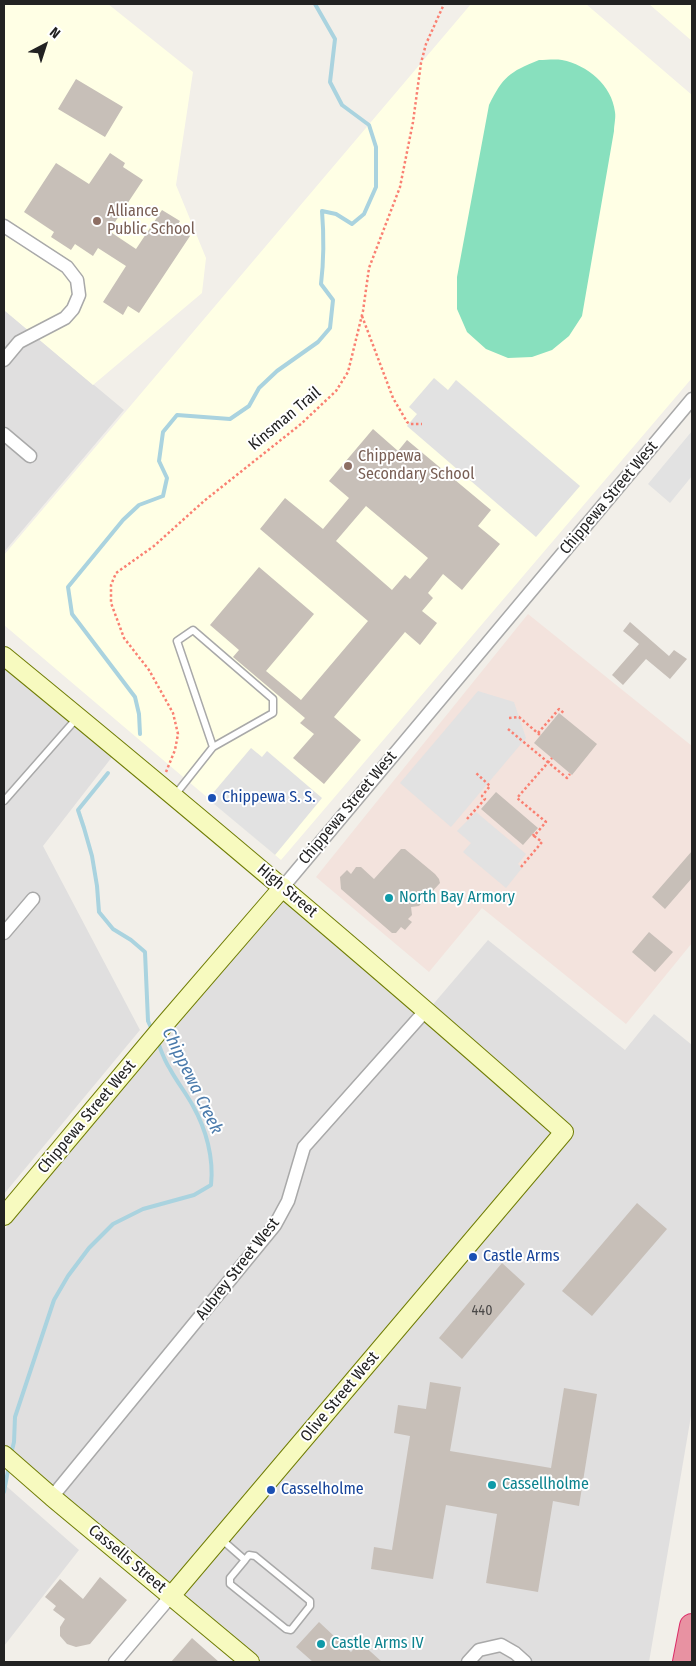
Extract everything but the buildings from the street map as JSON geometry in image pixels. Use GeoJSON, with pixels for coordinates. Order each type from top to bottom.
{"type":"FeatureCollection","features":[{"type":"Feature","properties":{"kind":"highway"},"geometry":{"type":"LineString","coordinates":[[683,1662],[692,1630]]}},
{"type":"Feature","properties":{"kind":"street"},"geometry":{"type":"LineString","coordinates":[[4,226],[67,267],[77,280],[79,295],[73,309],[65,318],[19,342],[4,360]]}},
{"type":"Feature","properties":{"kind":"street","name":"Chippewa Street West"},"geometry":{"type":"LineString","coordinates":[[4,1216],[692,399]]}},
{"type":"Feature","properties":{"kind":"street"},"geometry":{"type":"LineString","coordinates":[[4,434],[30,456]]}},
{"type":"Feature","properties":{"kind":"street","name":"High Street"},"geometry":{"type":"LineString","coordinates":[[4,656],[283,887],[564,1132]]}},
{"type":"Feature","properties":{"kind":"street"},"geometry":{"type":"LineString","coordinates":[[4,933],[33,899]]}},
{"type":"Feature","properties":{"kind":"street","name":"Aubrey Street West"},"geometry":{"type":"LineString","coordinates":[[52,1497],[275,1225],[288,1202],[304,1147],[426,1010]]}},
{"type":"Feature","properties":{"kind":"street","name":"Olive Street West"},"geometry":{"type":"LineString","coordinates":[[116,1662],[564,1132]]}},
{"type":"Feature","properties":{"kind":"street","name":"Cassells Street"},"geometry":{"type":"LineString","coordinates":[[4,1455],[250,1662]]}},
{"type":"Feature","properties":{"kind":"street"},"geometry":{"type":"LineString","coordinates":[[468,1662],[479,1650],[501,1645],[515,1653],[525,1662]]}},
{"type":"Feature","properties":{"kind":"lane"},"geometry":{"type":"LineString","coordinates":[[174,796],[213,747],[273,713],[273,699],[193,630],[177,641],[213,747]]}},
{"type":"Feature","properties":{"kind":"lane"},"geometry":{"type":"LineString","coordinates":[[4,801],[78,717]]}},
{"type":"Feature","properties":{"kind":"lane"},"geometry":{"type":"LineString","coordinates":[[220,1539],[245,1560]]}},
{"type":"Feature","properties":{"kind":"lane"},"geometry":{"type":"LineString","coordinates":[[249,1555],[255,1556],[310,1600],[310,1606],[291,1630],[286,1629],[230,1584],[230,1578],[245,1560],[249,1555]]}},
{"type":"Feature","properties":{"kind":"path","name":"Kinsman Trail"},"geometry":{"type":"LineString","coordinates":[[158,783],[167,770],[176,750],[178,734],[173,713],[149,670],[124,638],[111,603],[111,585],[116,574],[154,546],[204,501],[301,424],[336,391],[348,372],[362,315],[369,268],[400,187],[413,122],[421,63],[426,44],[444,4]]}},
{"type":"Feature","properties":{"kind":"path"},"geometry":{"type":"LineString","coordinates":[[362,315],[380,368],[393,398],[407,422],[410,424],[422,424]]}},
{"type":"Feature","properties":{"kind":"path"},"geometry":{"type":"LineString","coordinates":[[509,718],[519,717],[539,734],[559,709],[565,714]]}},
{"type":"Feature","properties":{"kind":"path"},"geometry":{"type":"LineString","coordinates":[[508,730],[567,778],[570,774]]}},
{"type":"Feature","properties":{"kind":"path"},"geometry":{"type":"LineString","coordinates":[[521,867],[542,842],[534,835],[546,822],[517,798],[552,758]]}},
{"type":"Feature","properties":{"kind":"path"},"geometry":{"type":"LineString","coordinates":[[467,819],[485,799],[482,796],[487,793],[490,786],[475,772]]}},
{"type":"Feature","properties":{"kind":"shaded area","name":"Alliance Public School"},"geometry":{"type":"Polygon","coordinates":[[[4,4],[108,4],[193,72],[176,185],[206,258],[202,293],[93,385],[4,310],[4,4]]]}},
{"type":"Feature","properties":{"kind":"shaded area","name":"Chippewa Secondary School"},"geometry":{"type":"Polygon","coordinates":[[[471,4],[586,4],[692,95],[692,378],[281,860],[4,625],[4,555],[471,4]]]}},
{"type":"Feature","properties":{"kind":"shaded area"},"geometry":{"type":"Polygon","coordinates":[[[649,4],[692,4],[692,41],[649,4]]]}},
{"type":"Feature","properties":{"kind":"shaded area"},"geometry":{"type":"Polygon","coordinates":[[[4,310],[124,410],[4,552],[4,310]]]}},
{"type":"Feature","properties":{"kind":"shaded area"},"geometry":{"type":"Polygon","coordinates":[[[434,378],[448,390],[456,380],[580,486],[536,537],[407,426],[417,414],[409,407],[434,378]]]}},
{"type":"Feature","properties":{"kind":"shaded area"},"geometry":{"type":"Polygon","coordinates":[[[692,431],[692,476],[670,503],[648,484],[692,431]]]}},
{"type":"Feature","properties":{"kind":"shaded area"},"geometry":{"type":"Polygon","coordinates":[[[528,614],[692,746],[692,943],[626,1024],[482,908],[429,972],[316,877],[528,614]]]}},
{"type":"Feature","properties":{"kind":"shaded area"},"geometry":{"type":"Polygon","coordinates":[[[4,667],[112,757],[43,846],[140,1030],[4,1194],[4,667]]]}},
{"type":"Feature","properties":{"kind":"shaded area"},"geometry":{"type":"Polygon","coordinates":[[[478,691],[514,702],[526,738],[451,827],[400,783],[478,691]]]}},
{"type":"Feature","properties":{"kind":"shaded area"},"geometry":{"type":"Polygon","coordinates":[[[251,748],[262,757],[267,751],[322,798],[275,855],[208,799],[251,748]]]}},
{"type":"Feature","properties":{"kind":"shaded area"},"geometry":{"type":"Polygon","coordinates":[[[476,812],[526,854],[518,864],[522,868],[506,888],[463,852],[471,843],[457,831],[476,812]]]}},
{"type":"Feature","properties":{"kind":"shaded area"},"geometry":{"type":"Polygon","coordinates":[[[286,897],[424,1015],[488,940],[625,1050],[654,1014],[692,1045],[692,1410],[649,1662],[261,1662],[4,1451],[4,1230],[286,897]]]}},
{"type":"Feature","properties":{"kind":"shaded area"},"geometry":{"type":"Polygon","coordinates":[[[4,1484],[79,1550],[4,1646],[4,1484]]]}},
{"type":"Feature","properties":{"kind":"green space"},"geometry":{"type":"Polygon","coordinates":[[[539,60],[559,60],[571,63],[580,66],[597,78],[604,85],[613,102],[615,114],[614,131],[582,316],[569,336],[552,350],[532,357],[508,358],[486,349],[467,332],[457,309],[457,277],[489,105],[498,88],[508,76],[520,68],[539,60]]]}},
{"type":"Feature","properties":{"kind":"waterway","name":"Chippewa Creek"},"geometry":{"type":"LineString","coordinates":[[140,734],[139,714],[135,697],[72,614],[68,587],[123,520],[139,505],[163,496],[167,478],[159,461],[163,432],[177,415],[230,419],[249,406],[259,388],[277,371],[318,342],[330,328],[333,300],[321,284],[323,266],[322,211],[336,214],[352,224],[364,214],[376,187],[376,147],[369,125],[342,105],[330,82],[335,39],[315,4]]}},
{"type":"Feature","properties":{"kind":"waterway","name":"Chippewa Creek"},"geometry":{"type":"LineString","coordinates":[[108,773],[78,810],[92,856],[99,912],[113,929],[131,940],[145,952],[148,1021],[153,1032]]}},
{"type":"Feature","properties":{"kind":"waterway","name":"Chippewa Creek"},"geometry":{"type":"LineString","coordinates":[[11,1454],[14,1442],[15,1417],[54,1300],[68,1276],[89,1248],[113,1224],[143,1209],[194,1195],[211,1185],[210,1154],[202,1124],[166,1062],[157,1040]]}},
{"type":"Feature","properties":{"kind":"waterway","name":"Chippewa Creek"},"geometry":{"type":"LineString","coordinates":[[4,1492],[9,1465]]}},
{"type":"Feature","properties":{"kind":"place","name":"Alliance Public School"},"geometry":{"type":"Point","coordinates":[97,221]}},
{"type":"Feature","properties":{"kind":"place","name":"Chippewa Secondary School"},"geometry":{"type":"Point","coordinates":[348,466]}},
{"type":"Feature","properties":{"kind":"place","name":"Chippewa S. S."},"geometry":{"type":"Point","coordinates":[212,798]}},
{"type":"Feature","properties":{"kind":"place","name":"North Bay Armory"},"geometry":{"type":"Point","coordinates":[389,898]}},
{"type":"Feature","properties":{"kind":"place","name":"Castle Arms"},"geometry":{"type":"Point","coordinates":[473,1257]}},
{"type":"Feature","properties":{"kind":"place","name":"Cassellholme"},"geometry":{"type":"Point","coordinates":[492,1485]}},
{"type":"Feature","properties":{"kind":"place","name":"Casselholme"},"geometry":{"type":"Point","coordinates":[271,1490]}},
{"type":"Feature","properties":{"kind":"place","name":"Castle Arms IV"},"geometry":{"type":"Point","coordinates":[321,1644]}}]}
